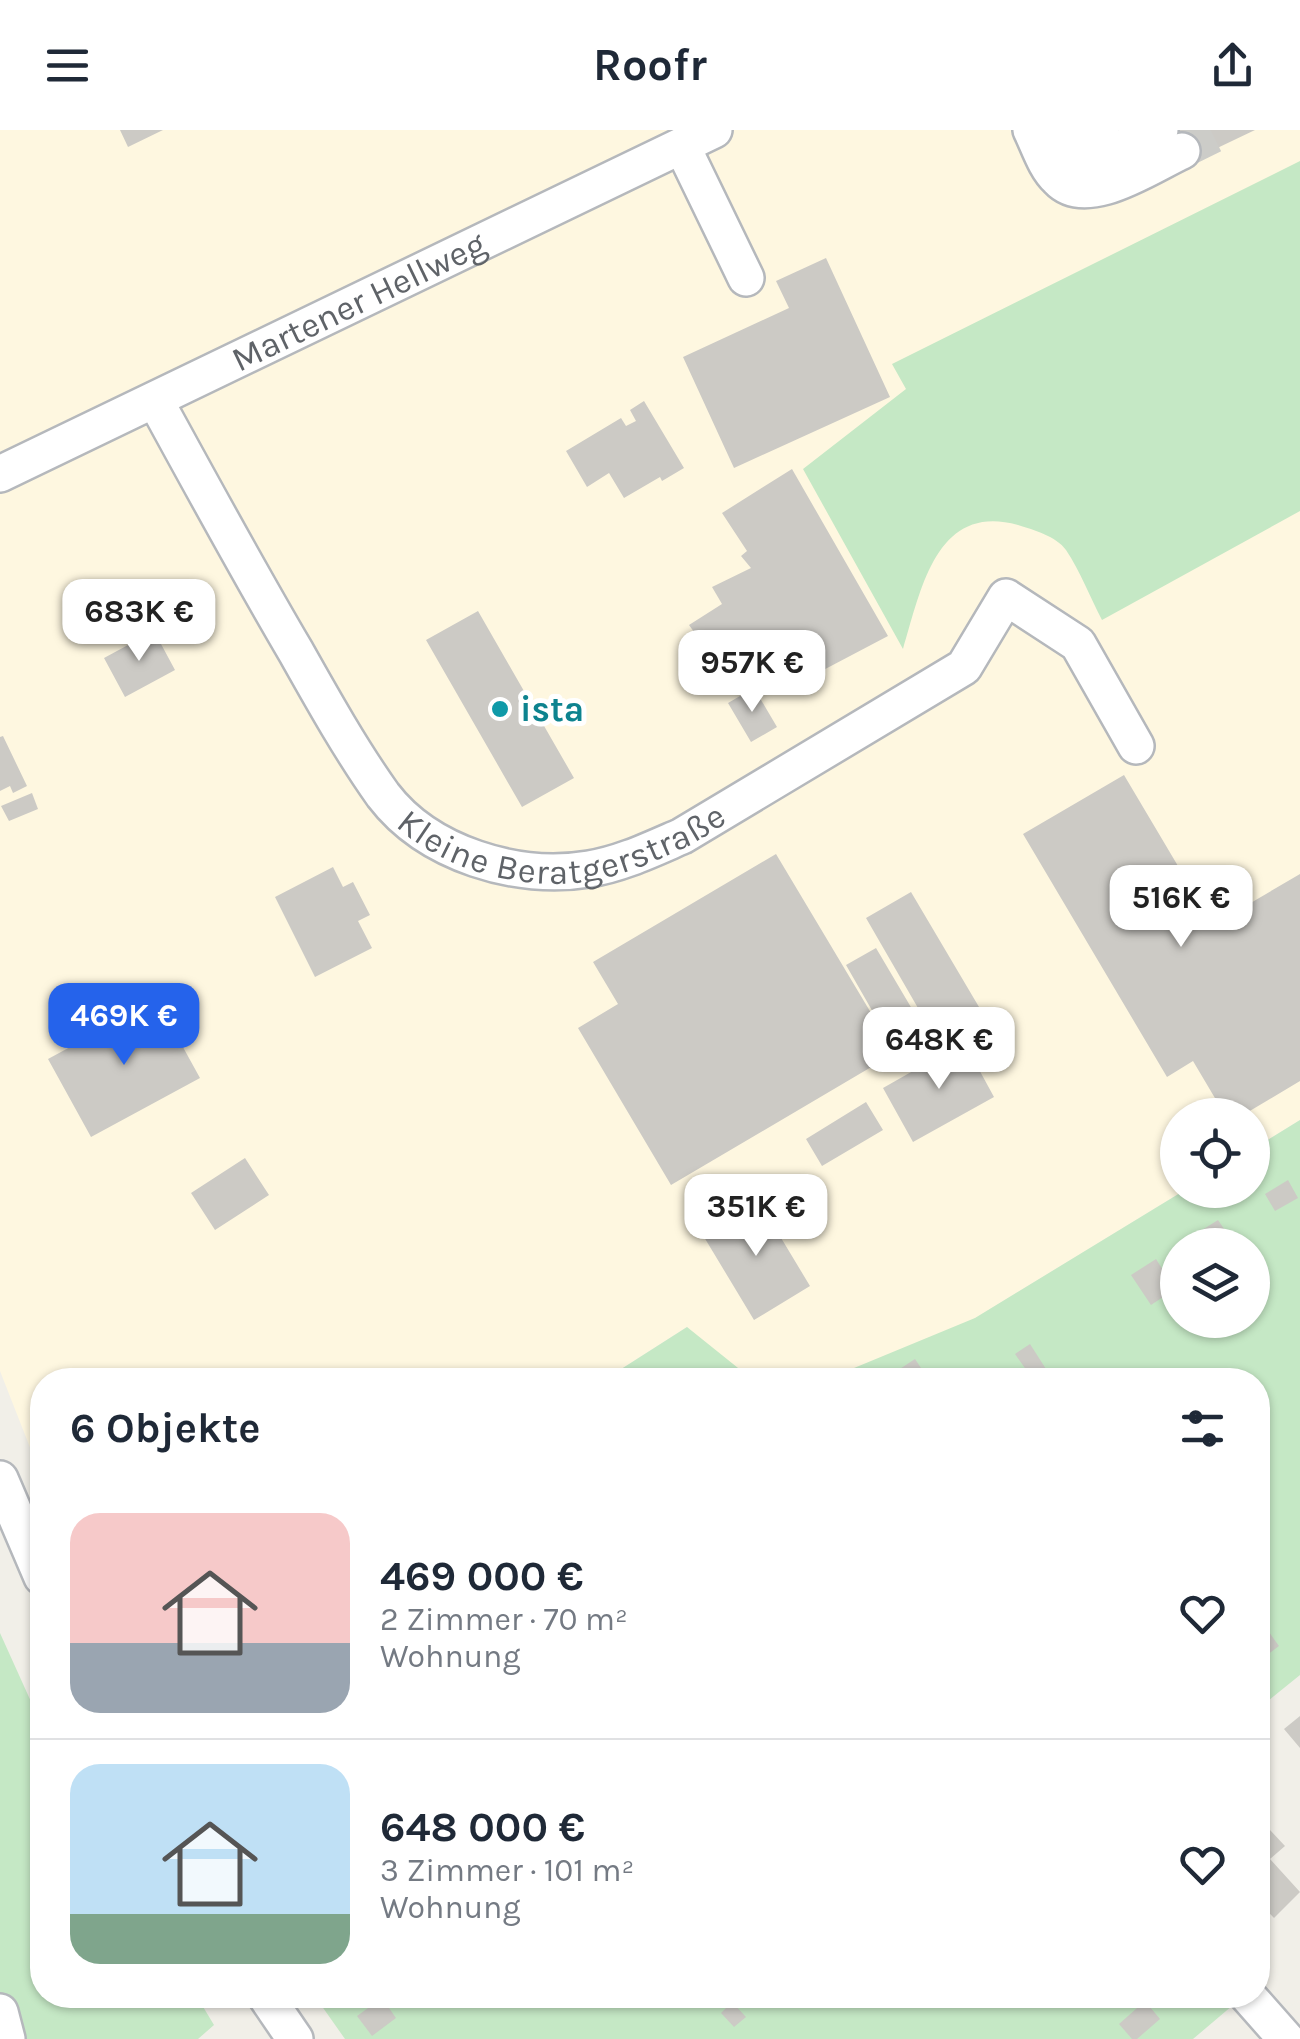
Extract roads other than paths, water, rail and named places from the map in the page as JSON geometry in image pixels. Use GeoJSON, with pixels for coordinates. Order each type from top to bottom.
{"type":"FeatureCollection","features":[{"type":"Feature","properties":{"kind":"street"},"geometry":{"type":"LineString","coordinates":[[1039,146],[1064,146],[1101,130]]}},
{"type":"Feature","properties":{"kind":"street"},"geometry":{"type":"LineString","coordinates":[[699,135],[746,278]]}},
{"type":"Feature","properties":{"kind":"street","name":"Martener Hellweg"},"geometry":{"type":"LineString","coordinates":[[0,474],[699,135]]}},
{"type":"Feature","properties":{"kind":"street"},"geometry":{"type":"LineString","coordinates":[[1039,146],[1080,162],[1171,140]]}},
{"type":"Feature","properties":{"kind":"street","name":"Kleine Beratgerstraße"},"geometry":{"type":"LineString","coordinates":[[155,400],[296,654],[384,796],[408,822],[440,844],[506,868],[547,872],[589,869],[636,856],[682,836],[964,667],[1006,597],[1078,644],[1136,746]]}},
{"type":"Feature","properties":{"kind":"street"},"geometry":{"type":"LineString","coordinates":[[0,1478],[30,1549]]}},
{"type":"Feature","properties":{"kind":"street"},"geometry":{"type":"LineString","coordinates":[[274,2008],[295,2039]]}},
{"type":"Feature","properties":{"kind":"street"},"geometry":{"type":"LineString","coordinates":[[1263,2008],[1289,2029]]}},
{"type":"Feature","properties":{"kind":"street"},"geometry":{"type":"LineString","coordinates":[[0,2012],[7,2039]]}},
{"type":"Feature","properties":{"kind":"tunnel"},"geometry":{"type":"LineString","coordinates":[[1182,151],[1225,130]]}},
{"type":"Feature","properties":{"kind":"place","name":"ista"},"geometry":{"type":"Point","coordinates":[500,709]}}]}
